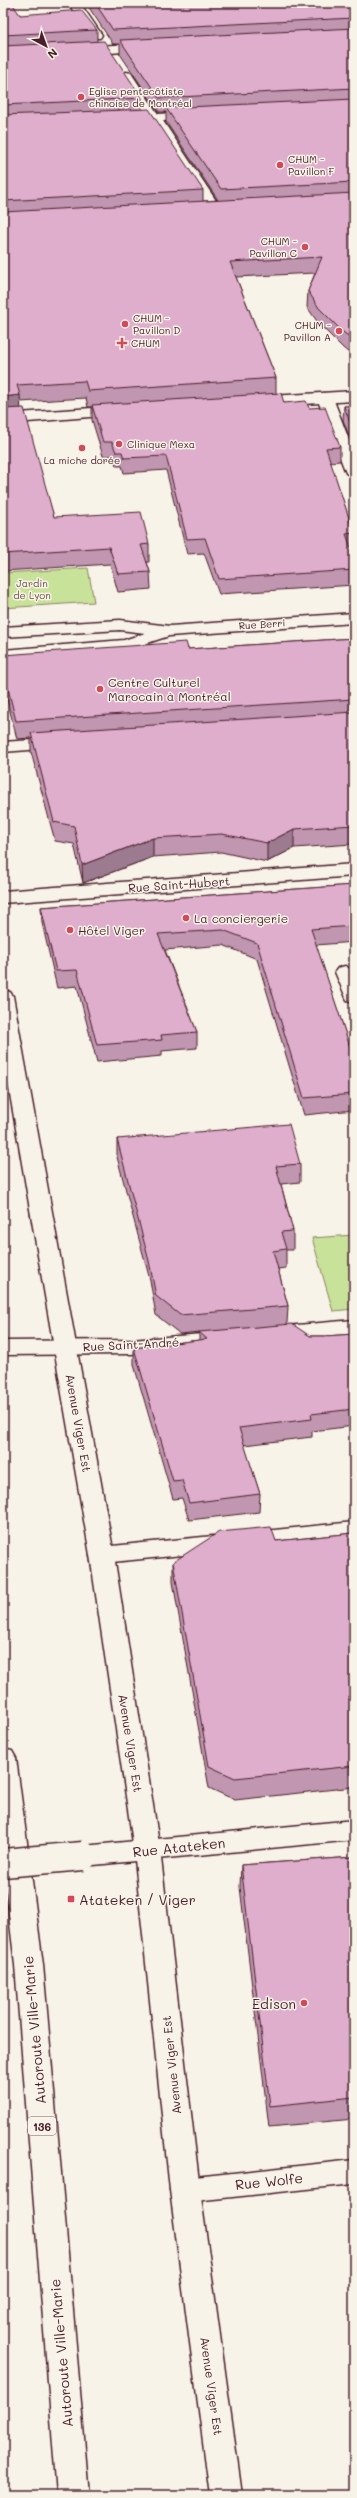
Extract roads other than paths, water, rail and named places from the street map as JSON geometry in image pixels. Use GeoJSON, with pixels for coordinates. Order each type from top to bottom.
{"type":"FeatureCollection","features":[{"type":"Feature","properties":{"kind":"main road"},"geometry":{"type":"LineString","coordinates":[[74,3],[108,49],[216,211]]}},
{"type":"Feature","properties":{"kind":"main road"},"geometry":{"type":"LineString","coordinates":[[63,52],[158,47]]}},
{"type":"Feature","properties":{"kind":"main road"},"geometry":{"type":"LineString","coordinates":[[109,120],[212,115]]}},
{"type":"Feature","properties":{"kind":"main road"},"geometry":{"type":"LineString","coordinates":[[199,212],[232,210]]}},
{"type":"Feature","properties":{"kind":"main road"},"geometry":{"type":"LineString","coordinates":[[236,404],[354,396]]}},
{"type":"Feature","properties":{"kind":"main road"},"geometry":{"type":"LineString","coordinates":[[325,398],[352,467]]}},
{"type":"Feature","properties":{"kind":"main road"},"geometry":{"type":"LineString","coordinates":[[3,419],[140,410]]}},
{"type":"Feature","properties":{"kind":"main road","name":"Rue Berri"},"geometry":{"type":"LineString","coordinates":[[3,632],[120,625],[170,631],[354,618]]}},
{"type":"Feature","properties":{"kind":"main road","name":"Rue Berri"},"geometry":{"type":"LineString","coordinates":[[3,655],[126,645],[170,631]]}},
{"type":"Feature","properties":{"kind":"main road"},"geometry":{"type":"LineString","coordinates":[[3,747],[76,742]]}},
{"type":"Feature","properties":{"kind":"main road","name":"Rue Saint-Hubert"},"geometry":{"type":"LineString","coordinates":[[3,897],[354,870]]}},
{"type":"Feature","properties":{"kind":"main road"},"geometry":{"type":"LineString","coordinates":[[346,972],[354,996]]}},
{"type":"Feature","properties":{"kind":"main road","name":"Avenue Viger Est"},"geometry":{"type":"LineString","coordinates":[[3,996],[102,1555],[147,1850],[185,2190],[226,2495]]}},
{"type":"Feature","properties":{"kind":"main road"},"geometry":{"type":"LineString","coordinates":[[250,1336],[354,1327]]}},
{"type":"Feature","properties":{"kind":"main road","name":"Rue Saint-André"},"geometry":{"type":"LineString","coordinates":[[3,1348],[131,1347],[227,1338]]}},
{"type":"Feature","properties":{"kind":"main road"},"geometry":{"type":"LineString","coordinates":[[102,1555],[354,1530]]}},
{"type":"Feature","properties":{"kind":"main road","name":"Autoroute Ville-Marie"},"geometry":{"type":"LineString","coordinates":[[3,1758],[29,1965],[73,2495]]}},
{"type":"Feature","properties":{"kind":"main road","name":"Rue Atateken"},"geometry":{"type":"LineString","coordinates":[[3,1863],[354,1830]]}},
{"type":"Feature","properties":{"kind":"main road","name":"Rue Wolfe"},"geometry":{"type":"LineString","coordinates":[[185,2190],[354,2172]]}},
{"type":"Feature","properties":{"kind":"place","name":"Eglise pentecôtiste chinoise de Montréal"},"geometry":{"type":"Point","coordinates":[81,97]}},
{"type":"Feature","properties":{"kind":"place","name":"CHUM - Pavillon F"},"geometry":{"type":"Point","coordinates":[280,165]}},
{"type":"Feature","properties":{"kind":"place","name":"CHUM - Pavillon C"},"geometry":{"type":"Point","coordinates":[305,247]}},
{"type":"Feature","properties":{"kind":"place","name":"CHUM - Pavillon D"},"geometry":{"type":"Point","coordinates":[125,324]}},
{"type":"Feature","properties":{"kind":"place","name":"CHUM - Pavillon A"},"geometry":{"type":"Point","coordinates":[339,331]}},
{"type":"Feature","properties":{"kind":"place","name":"CHUM"},"geometry":{"type":"Point","coordinates":[122,343]}},
{"type":"Feature","properties":{"kind":"place","name":"Clinique Mexa"},"geometry":{"type":"Point","coordinates":[119,444]}},
{"type":"Feature","properties":{"kind":"place","name":"La miche dorée"},"geometry":{"type":"Point","coordinates":[82,448]}},
{"type":"Feature","properties":{"kind":"place","name":"Centre Culturel Marocain à Montréal"},"geometry":{"type":"Point","coordinates":[100,689]}},
{"type":"Feature","properties":{"kind":"place","name":"La conciergerie"},"geometry":{"type":"Point","coordinates":[186,918]}},
{"type":"Feature","properties":{"kind":"place","name":"Hôtel Viger"},"geometry":{"type":"Point","coordinates":[70,930]}},
{"type":"Feature","properties":{"kind":"place","name":"Atateken / Viger"},"geometry":{"type":"Point","coordinates":[71,1899]}},
{"type":"Feature","properties":{"kind":"place","name":"Edison"},"geometry":{"type":"Point","coordinates":[304,2003]}},
{"type":"Feature","properties":{"kind":"park label","name":"Jardin de Lyon"},"geometry":{"type":"Point","coordinates":[32,588]}}]}
